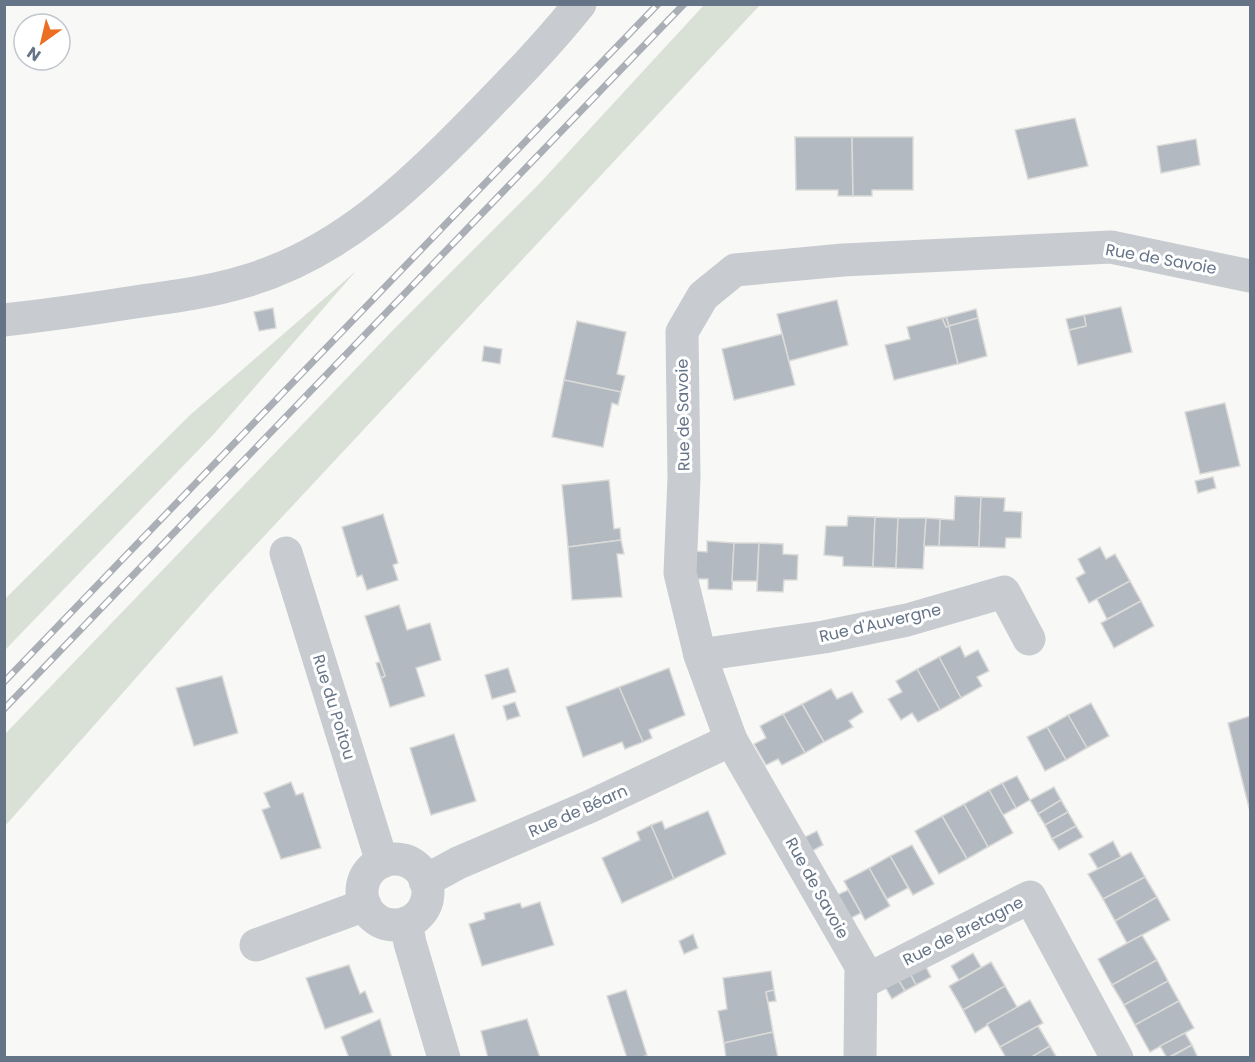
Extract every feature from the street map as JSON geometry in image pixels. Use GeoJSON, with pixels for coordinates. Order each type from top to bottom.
{"type":"FeatureCollection","features":[{"type":"Feature","properties":{"kind":"street"},"geometry":{"type":"LineString","coordinates":[[4,321],[178,296],[246,281],[284,267],[327,245],[366,220],[433,162],[516,78],[580,4]]}},
{"type":"Feature","properties":{"kind":"street","name":"Rue de Savoie"},"geometry":{"type":"LineString","coordinates":[[860,1058],[861,966],[731,740],[700,655],[680,573],[684,478],[682,332],[703,296],[735,270],[843,260],[1111,247],[1251,276]]}},
{"type":"Feature","properties":{"kind":"street","name":"Rue du Poitou"},"geometry":{"type":"LineString","coordinates":[[286,553],[382,862]]}},
{"type":"Feature","properties":{"kind":"street","name":"Rue d'Auvergne"},"geometry":{"type":"LineString","coordinates":[[700,655],[824,637],[907,620],[1004,592],[1029,639]]}},
{"type":"Feature","properties":{"kind":"street","name":"Rue de Béarn"},"geometry":{"type":"LineString","coordinates":[[425,881],[458,863],[591,806],[731,740]]}},
{"type":"Feature","properties":{"kind":"street"},"geometry":{"type":"LineString","coordinates":[[391,860],[409,863],[416,867],[425,881],[427,897],[424,906],[419,914],[406,923],[390,925],[381,922],[373,918],[364,905],[363,882],[374,867],[382,862],[391,860]]}},
{"type":"Feature","properties":{"kind":"street","name":"Rue de Bretagne"},"geometry":{"type":"LineString","coordinates":[[861,983],[1030,897],[1117,1058]]}},
{"type":"Feature","properties":{"kind":"street"},"geometry":{"type":"LineString","coordinates":[[256,945],[364,905]]}},
{"type":"Feature","properties":{"kind":"street"},"geometry":{"type":"LineString","coordinates":[[406,923],[410,944],[444,1058]]}},
{"type":"Feature","properties":{"kind":"shaded area"},"geometry":{"type":"Polygon","coordinates":[[[704,5],[760,5],[212,592],[5,826],[5,734],[395,328],[539,184],[704,5]]]}},
{"type":"Feature","properties":{"kind":"shaded area"},"geometry":{"type":"Polygon","coordinates":[[[356,271],[213,435],[5,650],[5,599],[190,415],[356,271]]]}},
{"type":"Feature","properties":{"kind":"building"},"geometry":{"type":"Polygon","coordinates":[[[1075,118],[1088,166],[1028,179],[1015,130],[1075,118]]]}},
{"type":"Feature","properties":{"kind":"building"},"geometry":{"type":"Polygon","coordinates":[[[795,137],[852,137],[853,196],[838,196],[838,190],[796,190],[795,137]]]}},
{"type":"Feature","properties":{"kind":"building"},"geometry":{"type":"Polygon","coordinates":[[[852,137],[913,137],[913,190],[872,190],[872,196],[853,196],[852,137]]]}},
{"type":"Feature","properties":{"kind":"building"},"geometry":{"type":"Polygon","coordinates":[[[1196,139],[1200,165],[1161,173],[1157,146],[1196,139]]]}},
{"type":"Feature","properties":{"kind":"building"},"geometry":{"type":"Polygon","coordinates":[[[837,300],[848,345],[789,361],[777,314],[837,300]]]}},
{"type":"Feature","properties":{"kind":"building"},"geometry":{"type":"Polygon","coordinates":[[[1121,307],[1132,352],[1078,365],[1069,330],[1086,326],[1084,315],[1121,307]]]}},
{"type":"Feature","properties":{"kind":"building"},"geometry":{"type":"Polygon","coordinates":[[[273,308],[276,328],[259,331],[254,312],[273,308]]]}},
{"type":"Feature","properties":{"kind":"building"},"geometry":{"type":"Polygon","coordinates":[[[976,309],[978,318],[949,326],[946,317],[976,309]]]}},
{"type":"Feature","properties":{"kind":"building"},"geometry":{"type":"Polygon","coordinates":[[[1084,315],[1086,326],[1069,330],[1066,319],[1084,315]]]}},
{"type":"Feature","properties":{"kind":"building"},"geometry":{"type":"Polygon","coordinates":[[[946,317],[949,326],[946,327],[942,318],[946,317]]]}},
{"type":"Feature","properties":{"kind":"building"},"geometry":{"type":"Polygon","coordinates":[[[942,318],[946,327],[949,326],[958,364],[894,380],[885,345],[910,339],[907,327],[942,318]]]}},
{"type":"Feature","properties":{"kind":"building"},"geometry":{"type":"Polygon","coordinates":[[[978,318],[987,356],[958,364],[949,326],[978,318]]]}},
{"type":"Feature","properties":{"kind":"building"},"geometry":{"type":"Polygon","coordinates":[[[577,321],[626,332],[617,374],[625,376],[621,392],[564,380],[577,321]]]}},
{"type":"Feature","properties":{"kind":"building"},"geometry":{"type":"Polygon","coordinates":[[[782,334],[795,385],[734,400],[722,349],[782,334]]]}},
{"type":"Feature","properties":{"kind":"building"},"geometry":{"type":"Polygon","coordinates":[[[484,346],[502,349],[500,364],[482,361],[484,346]]]}},
{"type":"Feature","properties":{"kind":"building"},"geometry":{"type":"Polygon","coordinates":[[[564,380],[621,392],[618,405],[612,403],[603,447],[552,437],[564,380]]]}},
{"type":"Feature","properties":{"kind":"building"},"geometry":{"type":"Polygon","coordinates":[[[1225,403],[1240,466],[1200,474],[1185,412],[1225,403]]]}},
{"type":"Feature","properties":{"kind":"building"},"geometry":{"type":"Polygon","coordinates":[[[1213,477],[1216,488],[1198,493],[1195,481],[1213,477]]]}},
{"type":"Feature","properties":{"kind":"building"},"geometry":{"type":"Polygon","coordinates":[[[609,480],[614,529],[620,528],[621,540],[568,547],[562,485],[609,480]]]}},
{"type":"Feature","properties":{"kind":"building"},"geometry":{"type":"Polygon","coordinates":[[[955,496],[981,497],[979,547],[939,546],[940,519],[954,520],[955,496]]]}},
{"type":"Feature","properties":{"kind":"building"},"geometry":{"type":"Polygon","coordinates":[[[981,497],[1005,498],[1004,511],[1022,512],[1021,538],[1006,538],[1005,548],[979,547],[981,497]]]}},
{"type":"Feature","properties":{"kind":"building"},"geometry":{"type":"Polygon","coordinates":[[[383,514],[398,563],[393,565],[398,580],[367,590],[362,575],[357,577],[342,527],[383,514]]]}},
{"type":"Feature","properties":{"kind":"building"},"geometry":{"type":"Polygon","coordinates":[[[848,516],[875,517],[873,567],[843,566],[843,557],[824,555],[826,526],[847,526],[848,516]]]}},
{"type":"Feature","properties":{"kind":"building"},"geometry":{"type":"Polygon","coordinates":[[[875,517],[898,518],[896,568],[873,567],[875,517]]]}},
{"type":"Feature","properties":{"kind":"building"},"geometry":{"type":"Polygon","coordinates":[[[898,518],[926,518],[923,569],[896,568],[898,518]]]}},
{"type":"Feature","properties":{"kind":"building"},"geometry":{"type":"Polygon","coordinates":[[[926,518],[940,519],[939,546],[924,546],[926,518]]]}},
{"type":"Feature","properties":{"kind":"building"},"geometry":{"type":"Polygon","coordinates":[[[621,540],[624,554],[617,554],[622,597],[572,600],[568,547],[621,540]]]}},
{"type":"Feature","properties":{"kind":"building"},"geometry":{"type":"Polygon","coordinates":[[[707,541],[734,543],[732,590],[708,589],[708,579],[694,579],[694,551],[707,552],[707,541]]]}},
{"type":"Feature","properties":{"kind":"building"},"geometry":{"type":"Polygon","coordinates":[[[734,543],[759,543],[757,581],[732,581],[734,543]]]}},
{"type":"Feature","properties":{"kind":"building"},"geometry":{"type":"Polygon","coordinates":[[[759,543],[783,544],[783,554],[798,555],[797,580],[784,580],[783,592],[757,591],[759,543]]]}},
{"type":"Feature","properties":{"kind":"building"},"geometry":{"type":"Polygon","coordinates":[[[1100,547],[1106,559],[1115,554],[1130,581],[1089,603],[1076,578],[1085,573],[1078,559],[1100,547]]]}},
{"type":"Feature","properties":{"kind":"building"},"geometry":{"type":"Polygon","coordinates":[[[1130,581],[1141,601],[1107,619],[1097,599],[1130,581]]]}},
{"type":"Feature","properties":{"kind":"building"},"geometry":{"type":"Polygon","coordinates":[[[1141,601],[1154,626],[1114,648],[1101,623],[1141,601]]]}},
{"type":"Feature","properties":{"kind":"building"},"geometry":{"type":"Polygon","coordinates":[[[399,605],[407,630],[430,623],[441,660],[416,668],[425,696],[390,707],[381,678],[385,676],[365,616],[399,605]]]}},
{"type":"Feature","properties":{"kind":"building"},"geometry":{"type":"Polygon","coordinates":[[[960,646],[965,657],[978,650],[989,671],[977,677],[982,686],[961,698],[939,657],[960,646]]]}},
{"type":"Feature","properties":{"kind":"building"},"geometry":{"type":"Polygon","coordinates":[[[939,657],[961,698],[940,710],[917,669],[939,657]]]}},
{"type":"Feature","properties":{"kind":"building"},"geometry":{"type":"Polygon","coordinates":[[[380,662],[385,676],[381,678],[376,663],[380,662]]]}},
{"type":"Feature","properties":{"kind":"building"},"geometry":{"type":"Polygon","coordinates":[[[508,668],[516,692],[492,699],[485,675],[508,668]]]}},
{"type":"Feature","properties":{"kind":"building"},"geometry":{"type":"Polygon","coordinates":[[[669,668],[685,715],[649,730],[652,738],[643,742],[619,687],[669,668]]]}},
{"type":"Feature","properties":{"kind":"building"},"geometry":{"type":"Polygon","coordinates":[[[917,669],[940,710],[918,722],[912,713],[901,720],[888,699],[902,692],[896,681],[917,669]]]}},
{"type":"Feature","properties":{"kind":"building"},"geometry":{"type":"Polygon","coordinates":[[[222,676],[238,733],[194,746],[176,688],[222,676]]]}},
{"type":"Feature","properties":{"kind":"building"},"geometry":{"type":"Polygon","coordinates":[[[619,687],[643,742],[625,749],[622,742],[583,757],[566,707],[619,687]]]}},
{"type":"Feature","properties":{"kind":"building"},"geometry":{"type":"Polygon","coordinates":[[[831,689],[837,699],[852,692],[863,712],[849,721],[853,727],[824,742],[802,704],[831,689]]]}},
{"type":"Feature","properties":{"kind":"building"},"geometry":{"type":"Polygon","coordinates":[[[515,702],[520,716],[507,720],[503,706],[515,702]]]}},
{"type":"Feature","properties":{"kind":"building"},"geometry":{"type":"Polygon","coordinates":[[[1091,703],[1109,736],[1087,748],[1068,715],[1091,703]]]}},
{"type":"Feature","properties":{"kind":"building"},"geometry":{"type":"Polygon","coordinates":[[[802,704],[824,742],[805,753],[783,714],[802,704]]]}},
{"type":"Feature","properties":{"kind":"building"},"geometry":{"type":"Polygon","coordinates":[[[783,714],[805,753],[782,765],[778,759],[766,765],[754,744],[766,738],[760,726],[783,714]]]}},
{"type":"Feature","properties":{"kind":"building"},"geometry":{"type":"Polygon","coordinates":[[[1068,715],[1087,748],[1066,760],[1047,727],[1068,715]]]}},
{"type":"Feature","properties":{"kind":"building"},"geometry":{"type":"Polygon","coordinates":[[[1250,716],[1250,808],[1249,808],[1228,723],[1250,716]]]}},
{"type":"Feature","properties":{"kind":"building"},"geometry":{"type":"Polygon","coordinates":[[[1047,727],[1066,760],[1045,771],[1027,737],[1047,727]]]}},
{"type":"Feature","properties":{"kind":"building"},"geometry":{"type":"Polygon","coordinates":[[[454,734],[476,801],[431,815],[410,748],[454,734]]]}},
{"type":"Feature","properties":{"kind":"building"},"geometry":{"type":"Polygon","coordinates":[[[1017,776],[1030,800],[1016,808],[1002,783],[1017,776]]]}},
{"type":"Feature","properties":{"kind":"building"},"geometry":{"type":"Polygon","coordinates":[[[291,782],[296,795],[303,793],[321,848],[281,859],[262,810],[270,807],[264,793],[291,782]]]}},
{"type":"Feature","properties":{"kind":"building"},"geometry":{"type":"Polygon","coordinates":[[[1002,783],[1016,808],[1003,815],[989,790],[1002,783]]]}},
{"type":"Feature","properties":{"kind":"building"},"geometry":{"type":"Polygon","coordinates":[[[1054,787],[1061,800],[1038,814],[1030,800],[1054,787]]]}},
{"type":"Feature","properties":{"kind":"building"},"geometry":{"type":"Polygon","coordinates":[[[989,790],[1013,833],[988,847],[964,804],[989,790]]]}},
{"type":"Feature","properties":{"kind":"building"},"geometry":{"type":"Polygon","coordinates":[[[1061,800],[1068,812],[1045,825],[1038,814],[1061,800]]]}},
{"type":"Feature","properties":{"kind":"building"},"geometry":{"type":"Polygon","coordinates":[[[964,804],[988,847],[967,859],[942,816],[964,804]]]}},
{"type":"Feature","properties":{"kind":"building"},"geometry":{"type":"Polygon","coordinates":[[[708,811],[726,854],[674,879],[651,825],[662,821],[665,829],[708,811]]]}},
{"type":"Feature","properties":{"kind":"building"},"geometry":{"type":"Polygon","coordinates":[[[1068,812],[1076,826],[1052,839],[1045,825],[1068,812]]]}},
{"type":"Feature","properties":{"kind":"building"},"geometry":{"type":"Polygon","coordinates":[[[942,816],[967,859],[939,874],[915,831],[942,816]]]}},
{"type":"Feature","properties":{"kind":"building"},"geometry":{"type":"Polygon","coordinates":[[[651,825],[674,879],[622,903],[602,858],[640,840],[637,832],[651,825]]]}},
{"type":"Feature","properties":{"kind":"building"},"geometry":{"type":"Polygon","coordinates":[[[1076,826],[1083,837],[1059,850],[1052,839],[1076,826]]]}},
{"type":"Feature","properties":{"kind":"building"},"geometry":{"type":"Polygon","coordinates":[[[817,831],[823,845],[812,851],[805,837],[817,831]]]}},
{"type":"Feature","properties":{"kind":"building"},"geometry":{"type":"Polygon","coordinates":[[[1113,841],[1121,857],[1098,869],[1089,854],[1113,841]]]}},
{"type":"Feature","properties":{"kind":"building"},"geometry":{"type":"Polygon","coordinates":[[[912,845],[934,884],[913,895],[890,856],[912,845]]]}},
{"type":"Feature","properties":{"kind":"building"},"geometry":{"type":"Polygon","coordinates":[[[1131,852],[1145,877],[1103,899],[1088,874],[1131,852]]]}},
{"type":"Feature","properties":{"kind":"building"},"geometry":{"type":"Polygon","coordinates":[[[890,856],[908,888],[887,899],[869,868],[890,856]]]}},
{"type":"Feature","properties":{"kind":"building"},"geometry":{"type":"Polygon","coordinates":[[[869,868],[890,906],[865,920],[844,881],[869,868]]]}},
{"type":"Feature","properties":{"kind":"building"},"geometry":{"type":"Polygon","coordinates":[[[1145,877],[1157,897],[1115,921],[1103,899],[1145,877]]]}},
{"type":"Feature","properties":{"kind":"building"},"geometry":{"type":"Polygon","coordinates":[[[848,890],[861,913],[849,919],[837,895],[848,890]]]}},
{"type":"Feature","properties":{"kind":"building"},"geometry":{"type":"Polygon","coordinates":[[[1157,897],[1170,920],[1127,943],[1115,921],[1157,897]]]}},
{"type":"Feature","properties":{"kind":"building"},"geometry":{"type":"Polygon","coordinates":[[[540,902],[554,945],[482,966],[469,924],[485,919],[484,913],[520,903],[522,908],[540,902]]]}},
{"type":"Feature","properties":{"kind":"building"},"geometry":{"type":"Polygon","coordinates":[[[693,934],[698,948],[684,954],[679,941],[693,934]]]}},
{"type":"Feature","properties":{"kind":"building"},"geometry":{"type":"Polygon","coordinates":[[[1142,935],[1157,960],[1112,985],[1098,959],[1142,935]]]}},
{"type":"Feature","properties":{"kind":"building"},"geometry":{"type":"Polygon","coordinates":[[[919,953],[931,977],[916,985],[904,962],[919,953]]]}},
{"type":"Feature","properties":{"kind":"building"},"geometry":{"type":"Polygon","coordinates":[[[973,953],[981,967],[959,980],[951,966],[973,953]]]}},
{"type":"Feature","properties":{"kind":"building"},"geometry":{"type":"Polygon","coordinates":[[[1157,960],[1168,981],[1124,1005],[1112,985],[1157,960]]]}},
{"type":"Feature","properties":{"kind":"building"},"geometry":{"type":"Polygon","coordinates":[[[904,962],[916,985],[905,991],[892,969],[904,962]]]}},
{"type":"Feature","properties":{"kind":"building"},"geometry":{"type":"Polygon","coordinates":[[[991,962],[1005,986],[963,1010],[949,986],[991,962]]]}},
{"type":"Feature","properties":{"kind":"building"},"geometry":{"type":"Polygon","coordinates":[[[349,965],[360,994],[365,991],[373,1012],[325,1029],[306,978],[349,965]]]}},
{"type":"Feature","properties":{"kind":"building"},"geometry":{"type":"Polygon","coordinates":[[[892,969],[905,991],[892,999],[879,976],[892,969]]]}},
{"type":"Feature","properties":{"kind":"building"},"geometry":{"type":"Polygon","coordinates":[[[771,971],[774,990],[766,992],[773,1032],[724,1043],[718,1011],[727,1009],[723,978],[771,971]]]}},
{"type":"Feature","properties":{"kind":"building"},"geometry":{"type":"Polygon","coordinates":[[[1168,981],[1179,1001],[1135,1025],[1124,1005],[1168,981]]]}},
{"type":"Feature","properties":{"kind":"building"},"geometry":{"type":"Polygon","coordinates":[[[1005,986],[1017,1007],[975,1033],[963,1010],[1005,986]]]}},
{"type":"Feature","properties":{"kind":"building"},"geometry":{"type":"Polygon","coordinates":[[[626,990],[647,1055],[641,1058],[627,1058],[607,996],[626,990]]]}},
{"type":"Feature","properties":{"kind":"building"},"geometry":{"type":"Polygon","coordinates":[[[774,990],[776,1001],[768,1002],[766,992],[774,990]]]}},
{"type":"Feature","properties":{"kind":"building"},"geometry":{"type":"Polygon","coordinates":[[[1030,1000],[1043,1023],[1000,1047],[987,1024],[1030,1000]]]}},
{"type":"Feature","properties":{"kind":"building"},"geometry":{"type":"Polygon","coordinates":[[[1179,1001],[1194,1028],[1150,1052],[1135,1025],[1179,1001]]]}},
{"type":"Feature","properties":{"kind":"building"},"geometry":{"type":"Polygon","coordinates":[[[380,1019],[392,1058],[349,1058],[341,1037],[380,1019]]]}},
{"type":"Feature","properties":{"kind":"building"},"geometry":{"type":"Polygon","coordinates":[[[527,1019],[540,1058],[488,1058],[481,1031],[527,1019]]]}},
{"type":"Feature","properties":{"kind":"building"},"geometry":{"type":"Polygon","coordinates":[[[1038,1026],[1050,1046],[1030,1058],[1006,1058],[1000,1047],[1038,1026]]]}},
{"type":"Feature","properties":{"kind":"building"},"geometry":{"type":"Polygon","coordinates":[[[773,1032],[778,1058],[726,1058],[724,1043],[773,1032]]]}},
{"type":"Feature","properties":{"kind":"building"},"geometry":{"type":"Polygon","coordinates":[[[1185,1033],[1192,1045],[1167,1058],[1160,1046],[1185,1033]]]}},
{"type":"Feature","properties":{"kind":"building"},"geometry":{"type":"Polygon","coordinates":[[[1192,1045],[1198,1058],[1169,1058],[1192,1045]]]}},
{"type":"Feature","properties":{"kind":"building"},"geometry":{"type":"Polygon","coordinates":[[[1050,1046],[1057,1058],[1030,1058],[1050,1046]]]}},
{"type":"Feature","properties":{"kind":"railway"},"geometry":{"type":"LineString","coordinates":[[4,682],[658,4]]}},
{"type":"Feature","properties":{"kind":"railway"},"geometry":{"type":"LineString","coordinates":[[4,709],[684,4]]}}]}
